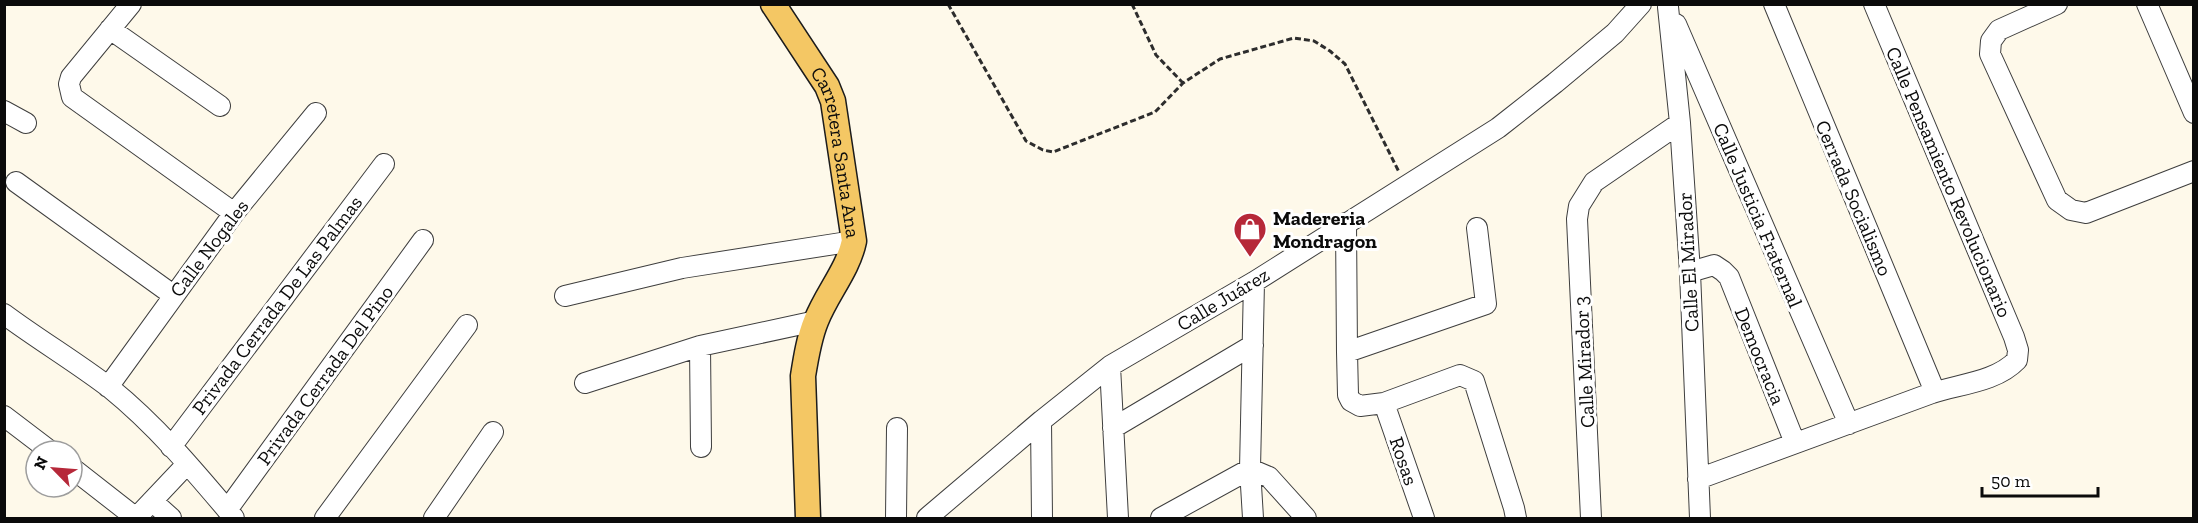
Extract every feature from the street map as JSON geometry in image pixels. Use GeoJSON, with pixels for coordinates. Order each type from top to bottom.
{"type":"FeatureCollection","features":[{"type":"Feature","properties":{"kind":"main road","name":"Carretera Santa Ana"},"geometry":{"type":"LineString","coordinates":[[773,4],[827,86],[833,101],[854,241],[851,257],[816,321],[806,354],[803,376],[808,519]]}},
{"type":"Feature","properties":{"kind":"street"},"geometry":{"type":"LineString","coordinates":[[131,4],[71,77],[69,91],[72,98],[234,213]]}},
{"type":"Feature","properties":{"kind":"street","name":"Calle Juárez"},"geometry":{"type":"LineString","coordinates":[[927,519],[1041,421],[1110,366],[1254,282],[1498,128],[1615,33],[1641,4]]}},
{"type":"Feature","properties":{"kind":"street","name":"Cerrada Socialismo"},"geometry":{"type":"LineString","coordinates":[[1774,4],[1935,392]]}},
{"type":"Feature","properties":{"kind":"street","name":"Calle Pensamiento Revolucionario"},"geometry":{"type":"LineString","coordinates":[[1874,4],[2018,350],[2017,360],[2009,369],[1995,376],[1935,392]]}},
{"type":"Feature","properties":{"kind":"street"},"geometry":{"type":"LineString","coordinates":[[2056,4],[1999,30],[1992,41],[1990,54],[2057,200],[2071,210],[2086,213],[2193,171]]}},
{"type":"Feature","properties":{"kind":"street"},"geometry":{"type":"LineString","coordinates":[[2147,4],[2193,112]]}},
{"type":"Feature","properties":{"kind":"street","name":"Calle El Mirador"},"geometry":{"type":"LineString","coordinates":[[1670,5],[1690,272],[1700,518]]}},
{"type":"Feature","properties":{"kind":"street","name":"Calle Justicia Fraternal"},"geometry":{"type":"LineString","coordinates":[[1670,5],[1849,424]]}},
{"type":"Feature","properties":{"kind":"street"},"geometry":{"type":"LineString","coordinates":[[110,29],[220,106]]}},
{"type":"Feature","properties":{"kind":"street"},"geometry":{"type":"LineString","coordinates":[[4,111],[27,123]]}},
{"type":"Feature","properties":{"kind":"street","name":"Calle Nogales"},"geometry":{"type":"LineString","coordinates":[[108,387],[234,213],[316,113]]}},
{"type":"Feature","properties":{"kind":"street","name":"Calle Mirador 3"},"geometry":{"type":"LineString","coordinates":[[1591,519],[1577,219],[1579,206],[1594,182],[1680,123]]}},
{"type":"Feature","properties":{"kind":"street","name":"Privada Cerrada De Las Palmas"},"geometry":{"type":"LineString","coordinates":[[171,447],[384,164]]}},
{"type":"Feature","properties":{"kind":"street"},"geometry":{"type":"LineString","coordinates":[[16,182],[173,295]]}},
{"type":"Feature","properties":{"kind":"street"},"geometry":{"type":"LineString","coordinates":[[1346,223],[1348,395],[1351,401],[1360,406],[1384,403],[1460,375],[1474,381],[1516,519]]}},
{"type":"Feature","properties":{"kind":"street"},"geometry":{"type":"LineString","coordinates":[[1347,352],[1486,304],[1477,228]]}},
{"type":"Feature","properties":{"kind":"street","name":"Privada Cerrada Del Pino"},"geometry":{"type":"LineString","coordinates":[[230,514],[423,240]]}},
{"type":"Feature","properties":{"kind":"street"},"geometry":{"type":"LineString","coordinates":[[565,296],[682,268],[854,241]]}},
{"type":"Feature","properties":{"kind":"street","name":"Democracia"},"geometry":{"type":"LineString","coordinates":[[1690,272],[1714,265],[1728,277],[1796,443]]}},
{"type":"Feature","properties":{"kind":"street"},"geometry":{"type":"LineString","coordinates":[[1253,519],[1250,469],[1254,282]]}},
{"type":"Feature","properties":{"kind":"street"},"geometry":{"type":"LineString","coordinates":[[4,314],[108,387],[146,420],[230,514]]}},
{"type":"Feature","properties":{"kind":"street"},"geometry":{"type":"LineString","coordinates":[[585,384],[700,346],[816,321]]}},
{"type":"Feature","properties":{"kind":"street"},"geometry":{"type":"LineString","coordinates":[[325,519],[467,325]]}},
{"type":"Feature","properties":{"kind":"street"},"geometry":{"type":"LineString","coordinates":[[1113,428],[1253,345]]}},
{"type":"Feature","properties":{"kind":"street"},"geometry":{"type":"LineString","coordinates":[[700,346],[701,447]]}},
{"type":"Feature","properties":{"kind":"street"},"geometry":{"type":"LineString","coordinates":[[1110,366],[1118,519]]}},
{"type":"Feature","properties":{"kind":"street"},"geometry":{"type":"LineString","coordinates":[[1698,479],[1935,392]]}},
{"type":"Feature","properties":{"kind":"street","name":"Rosas"},"geometry":{"type":"LineString","coordinates":[[1384,403],[1424,519]]}},
{"type":"Feature","properties":{"kind":"street"},"geometry":{"type":"LineString","coordinates":[[4,416],[34,439]]}},
{"type":"Feature","properties":{"kind":"street"},"geometry":{"type":"LineString","coordinates":[[1041,421],[1042,519]]}},
{"type":"Feature","properties":{"kind":"street"},"geometry":{"type":"LineString","coordinates":[[896,519],[897,428]]}},
{"type":"Feature","properties":{"kind":"street"},"geometry":{"type":"LineString","coordinates":[[434,519],[493,432]]}},
{"type":"Feature","properties":{"kind":"street"},"geometry":{"type":"LineString","coordinates":[[84,477],[136,518],[187,464]]}},
{"type":"Feature","properties":{"kind":"street"},"geometry":{"type":"LineString","coordinates":[[1161,519],[1250,469]]}},
{"type":"Feature","properties":{"kind":"street"},"geometry":{"type":"LineString","coordinates":[[1250,469],[1269,477],[1306,519]]}},
{"type":"Feature","properties":{"kind":"street"},"geometry":{"type":"LineString","coordinates":[[152,501],[171,519]]}},
{"type":"Feature","properties":{"kind":"path"},"geometry":{"type":"LineString","coordinates":[[948,4],[1026,141],[1042,150],[1053,152],[1155,112],[1183,83],[1220,59],[1294,38],[1314,42],[1330,51],[1345,64],[1405,186]]}},
{"type":"Feature","properties":{"kind":"path"},"geometry":{"type":"LineString","coordinates":[[1132,4],[1156,55],[1183,83]]}},
{"type":"Feature","properties":{"kind":"place","name":"Madereria Mondragon"},"geometry":{"type":"Point","coordinates":[1250,258]}}]}
